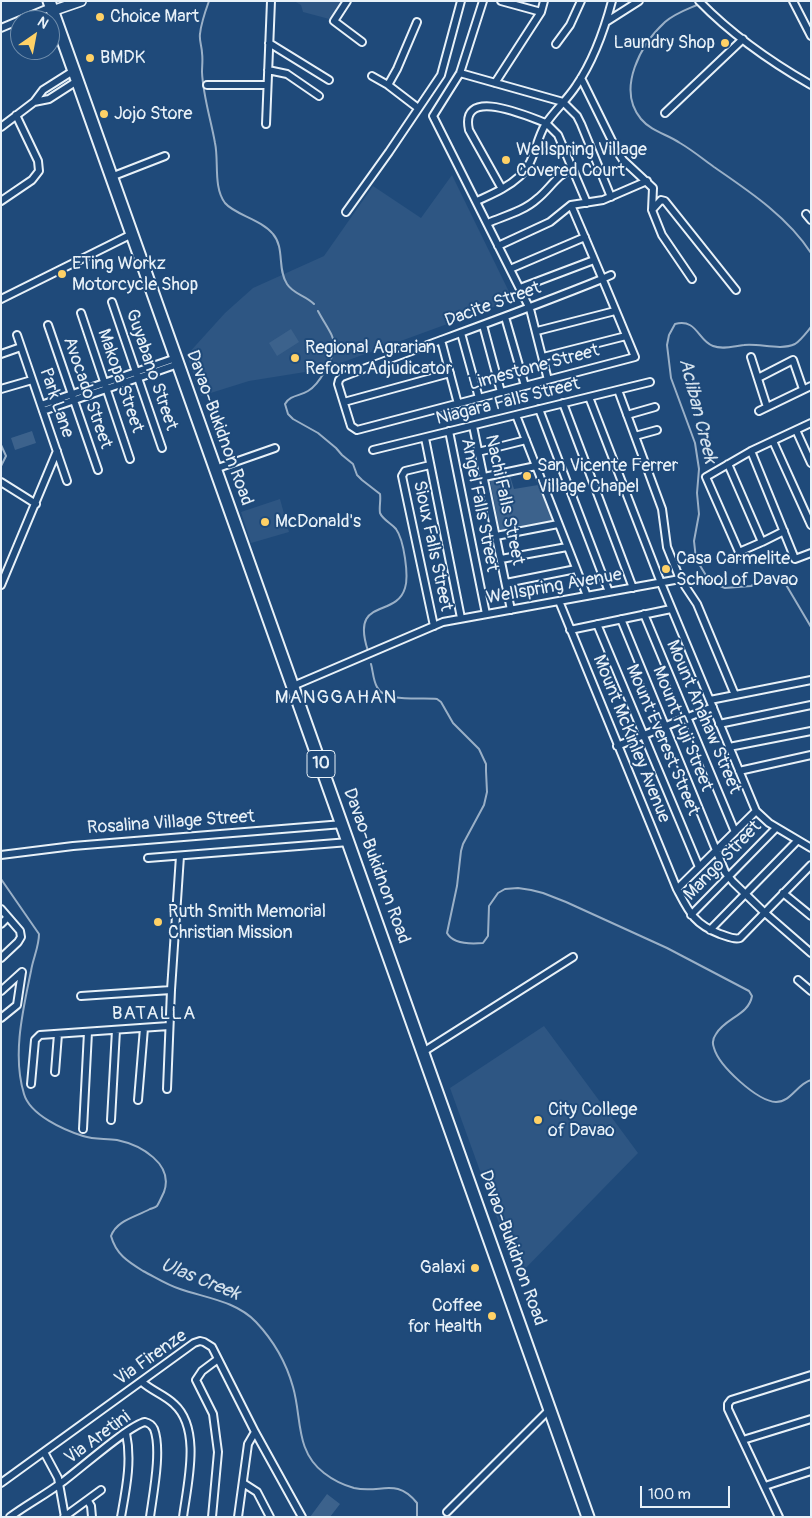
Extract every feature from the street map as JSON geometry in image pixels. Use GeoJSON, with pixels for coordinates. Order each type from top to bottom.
{"type":"FeatureCollection","features":[{"type":"Feature","properties":{"kind":"highway","name":"Davao-Bukidnon Road"},"geometry":{"type":"LineString","coordinates":[[51,6],[551,1408],[588,1517]]}},
{"type":"Feature","properties":{"kind":"street"},"geometry":{"type":"LineString","coordinates":[[51,6],[81,1]]}},
{"type":"Feature","properties":{"kind":"street"},"geometry":{"type":"LineString","coordinates":[[266,124],[271,1]]}},
{"type":"Feature","properties":{"kind":"street"},"geometry":{"type":"LineString","coordinates":[[348,1],[334,22],[362,42]]}},
{"type":"Feature","properties":{"kind":"street"},"geometry":{"type":"LineString","coordinates":[[346,212],[441,75],[461,1]]}},
{"type":"Feature","properties":{"kind":"street"},"geometry":{"type":"LineString","coordinates":[[483,1],[460,73],[433,116],[530,308],[548,380]]}},
{"type":"Feature","properties":{"kind":"street"},"geometry":{"type":"LineString","coordinates":[[501,1],[541,12]]}},
{"type":"Feature","properties":{"kind":"street"},"geometry":{"type":"LineString","coordinates":[[495,83],[541,12],[544,1]]}},
{"type":"Feature","properties":{"kind":"street"},"geometry":{"type":"LineString","coordinates":[[556,44],[570,24],[581,1]]}},
{"type":"Feature","properties":{"kind":"street"},"geometry":{"type":"LineString","coordinates":[[477,201],[502,189],[521,176],[526,169],[536,151],[546,123],[581,78],[598,46],[612,1]]}},
{"type":"Feature","properties":{"kind":"street"},"geometry":{"type":"LineString","coordinates":[[606,22],[639,1]]}},
{"type":"Feature","properties":{"kind":"street"},"geometry":{"type":"LineString","coordinates":[[699,1],[744,39],[787,71],[811,85]]}},
{"type":"Feature","properties":{"kind":"street"},"geometry":{"type":"LineString","coordinates":[[793,1],[811,36]]}},
{"type":"Feature","properties":{"kind":"street"},"geometry":{"type":"LineString","coordinates":[[388,86],[417,22]]}},
{"type":"Feature","properties":{"kind":"street"},"geometry":{"type":"LineString","coordinates":[[665,114],[744,39]]}},
{"type":"Feature","properties":{"kind":"street"},"geometry":{"type":"LineString","coordinates":[[269,43],[329,80]]}},
{"type":"Feature","properties":{"kind":"street"},"geometry":{"type":"LineString","coordinates":[[268,70],[286,74],[319,96]]}},
{"type":"Feature","properties":{"kind":"street"},"geometry":{"type":"LineString","coordinates":[[460,73],[563,102],[577,116],[611,197]]}},
{"type":"Feature","properties":{"kind":"street"},"geometry":{"type":"LineString","coordinates":[[1,127],[34,102],[43,90],[59,80],[75,76]]}},
{"type":"Feature","properties":{"kind":"street"},"geometry":{"type":"LineString","coordinates":[[34,102],[49,99],[64,89],[75,76]]}},
{"type":"Feature","properties":{"kind":"street"},"geometry":{"type":"LineString","coordinates":[[372,76],[418,108]]}},
{"type":"Feature","properties":{"kind":"street"},"geometry":{"type":"LineString","coordinates":[[581,78],[617,151],[623,160],[653,188],[652,210],[662,235],[692,279]]}},
{"type":"Feature","properties":{"kind":"street"},"geometry":{"type":"LineString","coordinates":[[59,80],[64,89]]}},
{"type":"Feature","properties":{"kind":"street"},"geometry":{"type":"LineString","coordinates":[[207,85],[267,85]]}},
{"type":"Feature","properties":{"kind":"street"},"geometry":{"type":"LineString","coordinates":[[502,189],[470,130],[468,124],[475,108],[489,105],[546,123],[558,135],[587,203]]}},
{"type":"Feature","properties":{"kind":"street"},"geometry":{"type":"LineString","coordinates":[[1,190],[4,199],[32,180],[39,171],[38,161],[16,115]]}},
{"type":"Feature","properties":{"kind":"street"},"geometry":{"type":"LineString","coordinates":[[112,177],[166,156]]}},
{"type":"Feature","properties":{"kind":"street"},"geometry":{"type":"LineString","coordinates":[[488,223],[530,205],[541,196],[559,175],[572,169]]}},
{"type":"Feature","properties":{"kind":"street"},"geometry":{"type":"LineString","coordinates":[[498,246],[550,222],[571,205],[611,197],[647,181]]}},
{"type":"Feature","properties":{"kind":"street"},"geometry":{"type":"LineString","coordinates":[[652,210],[661,200],[665,201],[736,290]]}},
{"type":"Feature","properties":{"kind":"street"},"geometry":{"type":"LineString","coordinates":[[543,357],[626,336],[571,205]]}},
{"type":"Feature","properties":{"kind":"street"},"geometry":{"type":"LineString","coordinates":[[1,299],[132,234]]}},
{"type":"Feature","properties":{"kind":"street"},"geometry":{"type":"LineString","coordinates":[[510,269],[585,238]]}},
{"type":"Feature","properties":{"kind":"street"},"geometry":{"type":"LineString","coordinates":[[520,288],[594,260]]}},
{"type":"Feature","properties":{"kind":"street","name":"Dacite Street"},"geometry":{"type":"LineString","coordinates":[[344,402],[338,384],[342,377],[505,318],[611,275]]}},
{"type":"Feature","properties":{"kind":"street","name":"Guyabano Street"},"geometry":{"type":"LineString","coordinates":[[112,302],[162,448]]}},
{"type":"Feature","properties":{"kind":"street"},"geometry":{"type":"LineString","coordinates":[[537,331],[615,311]]}},
{"type":"Feature","properties":{"kind":"street","name":"Makopa Street"},"geometry":{"type":"LineString","coordinates":[[81,313],[130,459]]}},
{"type":"Feature","properties":{"kind":"street"},"geometry":{"type":"LineString","coordinates":[[505,318],[525,386]]}},
{"type":"Feature","properties":{"kind":"street","name":"Avocado Street"},"geometry":{"type":"LineString","coordinates":[[48,324],[98,470]]}},
{"type":"Feature","properties":{"kind":"street"},"geometry":{"type":"LineString","coordinates":[[483,325],[501,392]]}},
{"type":"Feature","properties":{"kind":"street"},"geometry":{"type":"LineString","coordinates":[[461,333],[479,398]]}},
{"type":"Feature","properties":{"kind":"street","name":"Park Lane"},"geometry":{"type":"LineString","coordinates":[[17,335],[67,481]]}},
{"type":"Feature","properties":{"kind":"street","name":"Limestone Street"},"geometry":{"type":"LineString","coordinates":[[344,402],[351,426],[358,430],[635,357],[626,336]]}},
{"type":"Feature","properties":{"kind":"street"},"geometry":{"type":"LineString","coordinates":[[441,340],[458,404]]}},
{"type":"Feature","properties":{"kind":"street"},"geometry":{"type":"LineString","coordinates":[[1,354],[21,347]]}},
{"type":"Feature","properties":{"kind":"street"},"geometry":{"type":"LineString","coordinates":[[751,357],[767,407]]}},
{"type":"Feature","properties":{"kind":"street"},"geometry":{"type":"LineString","coordinates":[[758,378],[793,360],[802,389]]}},
{"type":"Feature","properties":{"kind":"street"},"geometry":{"type":"LineString","coordinates":[[42,408],[177,362]]}},
{"type":"Feature","properties":{"kind":"street"},"geometry":{"type":"LineString","coordinates":[[344,402],[450,373]]}},
{"type":"Feature","properties":{"kind":"street"},"geometry":{"type":"LineString","coordinates":[[1,389],[32,380]]}},
{"type":"Feature","properties":{"kind":"street","name":"Niagara Falls Street"},"geometry":{"type":"LineString","coordinates":[[373,450],[650,382]]}},
{"type":"Feature","properties":{"kind":"street"},"geometry":{"type":"LineString","coordinates":[[759,411],[811,386]]}},
{"type":"Feature","properties":{"kind":"street"},"geometry":{"type":"LineString","coordinates":[[618,390],[635,436],[657,430]]}},
{"type":"Feature","properties":{"kind":"street"},"geometry":{"type":"LineString","coordinates":[[590,397],[660,583],[756,811],[776,828],[811,848]]}},
{"type":"Feature","properties":{"kind":"street"},"geometry":{"type":"LineString","coordinates":[[563,403],[632,588]]}},
{"type":"Feature","properties":{"kind":"street"},"geometry":{"type":"LineString","coordinates":[[627,416],[655,407]]}},
{"type":"Feature","properties":{"kind":"street"},"geometry":{"type":"LineString","coordinates":[[540,409],[609,592]]}},
{"type":"Feature","properties":{"kind":"street"},"geometry":{"type":"LineString","coordinates":[[516,415],[586,596]]}},
{"type":"Feature","properties":{"kind":"street"},"geometry":{"type":"LineString","coordinates":[[784,530],[739,554],[706,477],[751,451],[811,423]]}},
{"type":"Feature","properties":{"kind":"street","name":"Nachi Falls Street"},"geometry":{"type":"LineString","coordinates":[[473,426],[511,610]]}},
{"type":"Feature","properties":{"kind":"street"},"geometry":{"type":"LineString","coordinates":[[796,430],[811,463]]}},
{"type":"Feature","properties":{"kind":"street","name":"Angel Falls Street"},"geometry":{"type":"LineString","coordinates":[[449,432],[486,614]]}},
{"type":"Feature","properties":{"kind":"street","name":"Wellspring Avenue"},"geometry":{"type":"LineString","coordinates":[[293,686],[434,626],[461,618],[680,580],[667,547],[662,509],[635,436]]}},
{"type":"Feature","properties":{"kind":"street"},"geometry":{"type":"LineString","coordinates":[[425,438],[461,618]]}},
{"type":"Feature","properties":{"kind":"street"},"geometry":{"type":"LineString","coordinates":[[478,452],[526,440]]}},
{"type":"Feature","properties":{"kind":"street"},"geometry":{"type":"LineString","coordinates":[[773,441],[811,525]]}},
{"type":"Feature","properties":{"kind":"street"},"geometry":{"type":"LineString","coordinates":[[215,469],[275,448]]}},
{"type":"Feature","properties":{"kind":"street"},"geometry":{"type":"LineString","coordinates":[[1,585],[57,451]]}},
{"type":"Feature","properties":{"kind":"street"},"geometry":{"type":"LineString","coordinates":[[751,451],[795,558],[811,553]]}},
{"type":"Feature","properties":{"kind":"street"},"geometry":{"type":"LineString","coordinates":[[728,464],[762,542]]}},
{"type":"Feature","properties":{"kind":"street","name":"Sioux Falls Street"},"geometry":{"type":"LineString","coordinates":[[430,465],[405,471],[402,474],[434,626]]}},
{"type":"Feature","properties":{"kind":"street"},"geometry":{"type":"LineString","coordinates":[[484,477],[536,466]]}},
{"type":"Feature","properties":{"kind":"street"},"geometry":{"type":"LineString","coordinates":[[1,482],[36,504]]}},
{"type":"Feature","properties":{"kind":"street"},"geometry":{"type":"LineString","coordinates":[[496,536],[558,524]]}},
{"type":"Feature","properties":{"kind":"street"},"geometry":{"type":"LineString","coordinates":[[501,559],[567,547]]}},
{"type":"Feature","properties":{"kind":"street"},"geometry":{"type":"LineString","coordinates":[[506,583],[576,569]]}},
{"type":"Feature","properties":{"kind":"street"},"geometry":{"type":"LineString","coordinates":[[685,586],[697,604],[735,695]]}},
{"type":"Feature","properties":{"kind":"street","name":"Mount McKinley Avenue"},"geometry":{"type":"LineString","coordinates":[[559,601],[677,889],[691,915]]}},
{"type":"Feature","properties":{"kind":"street"},"geometry":{"type":"LineString","coordinates":[[570,630],[671,608]]}},
{"type":"Feature","properties":{"kind":"street","name":"Mount Anahaw Street"},"geometry":{"type":"LineString","coordinates":[[644,614],[735,832]]}},
{"type":"Feature","properties":{"kind":"street","name":"Mount Fuji Street"},"geometry":{"type":"LineString","coordinates":[[621,619],[728,877]]}},
{"type":"Feature","properties":{"kind":"street","name":"Mount Everest Street"},"geometry":{"type":"LineString","coordinates":[[597,624],[699,867]]}},
{"type":"Feature","properties":{"kind":"street"},"geometry":{"type":"LineString","coordinates":[[710,700],[811,680]]}},
{"type":"Feature","properties":{"kind":"street"},"geometry":{"type":"LineString","coordinates":[[719,724],[811,705]]}},
{"type":"Feature","properties":{"kind":"street"},"geometry":{"type":"LineString","coordinates":[[618,746],[713,707]]}},
{"type":"Feature","properties":{"kind":"street"},"geometry":{"type":"LineString","coordinates":[[729,747],[811,731]]}},
{"type":"Feature","properties":{"kind":"street"},"geometry":{"type":"LineString","coordinates":[[739,771],[810,757]]}},
{"type":"Feature","properties":{"kind":"street"},"geometry":{"type":"LineString","coordinates":[[677,889],[756,811]]}},
{"type":"Feature","properties":{"kind":"street","name":"Rosalina Village Street"},"geometry":{"type":"LineString","coordinates":[[1,855],[80,845],[343,824]]}},
{"type":"Feature","properties":{"kind":"street","name":"Mango Street"},"geometry":{"type":"LineString","coordinates":[[691,915],[776,828]]}},
{"type":"Feature","properties":{"kind":"street"},"geometry":{"type":"LineString","coordinates":[[710,930],[797,841]]}},
{"type":"Feature","properties":{"kind":"street"},"geometry":{"type":"LineString","coordinates":[[148,858],[349,842]]}},
{"type":"Feature","properties":{"kind":"street"},"geometry":{"type":"LineString","coordinates":[[167,1089],[171,990],[180,856]]}},
{"type":"Feature","properties":{"kind":"street"},"geometry":{"type":"LineString","coordinates":[[691,915],[697,922],[710,930],[738,939],[811,865]]}},
{"type":"Feature","properties":{"kind":"street"},"geometry":{"type":"LineString","coordinates":[[728,877],[765,913],[811,953]]}},
{"type":"Feature","properties":{"kind":"street"},"geometry":{"type":"LineString","coordinates":[[784,893],[811,916]]}},
{"type":"Feature","properties":{"kind":"street"},"geometry":{"type":"LineString","coordinates":[[1,909],[20,932],[21,937],[1,958]]}},
{"type":"Feature","properties":{"kind":"street"},"geometry":{"type":"LineString","coordinates":[[1,924],[8,917]]}},
{"type":"Feature","properties":{"kind":"street"},"geometry":{"type":"LineString","coordinates":[[423,1052],[573,957]]}},
{"type":"Feature","properties":{"kind":"street"},"geometry":{"type":"LineString","coordinates":[[1,990],[22,972],[17,1005],[1,1018]]}},
{"type":"Feature","properties":{"kind":"street"},"geometry":{"type":"LineString","coordinates":[[798,980],[811,991]]}},
{"type":"Feature","properties":{"kind":"street"},"geometry":{"type":"LineString","coordinates":[[81,996],[171,990]]}},
{"type":"Feature","properties":{"kind":"street"},"geometry":{"type":"LineString","coordinates":[[31,1084],[37,1037],[169,1026]]}},
{"type":"Feature","properties":{"kind":"street"},"geometry":{"type":"LineString","coordinates":[[138,1100],[144,1028]]}},
{"type":"Feature","properties":{"kind":"street"},"geometry":{"type":"LineString","coordinates":[[111,1120],[116,1030]]}},
{"type":"Feature","properties":{"kind":"street"},"geometry":{"type":"LineString","coordinates":[[83,1129],[88,1032]]}},
{"type":"Feature","properties":{"kind":"street"},"geometry":{"type":"LineString","coordinates":[[55,1072],[58,1034]]}},
{"type":"Feature","properties":{"kind":"street","name":"Via Firenze"},"geometry":{"type":"LineString","coordinates":[[1,1483],[197,1342],[208,1344],[218,1359],[255,1432],[302,1517]]}},
{"type":"Feature","properties":{"kind":"street"},"geometry":{"type":"LineString","coordinates":[[212,1517],[218,1452],[213,1414],[196,1380],[202,1371],[218,1359]]}},
{"type":"Feature","properties":{"kind":"street"},"geometry":{"type":"LineString","coordinates":[[779,1517],[728,1409],[728,1404],[731,1400],[811,1374]]}},
{"type":"Feature","properties":{"kind":"street"},"geometry":{"type":"LineString","coordinates":[[142,1382],[174,1403],[184,1416],[189,1430],[190,1462],[183,1517]]}},
{"type":"Feature","properties":{"kind":"street"},"geometry":{"type":"LineString","coordinates":[[447,1512],[551,1408]]}},
{"type":"Feature","properties":{"kind":"street"},"geometry":{"type":"LineString","coordinates":[[743,1440],[811,1419]]}},
{"type":"Feature","properties":{"kind":"street","name":"Via Aretini"},"geometry":{"type":"LineString","coordinates":[[10,1517],[60,1484],[126,1433],[142,1422],[145,1422],[151,1424],[154,1430],[157,1462],[150,1517]]}},
{"type":"Feature","properties":{"kind":"street"},"geometry":{"type":"LineString","coordinates":[[238,1517],[248,1444],[255,1432]]}},
{"type":"Feature","properties":{"kind":"street"},"geometry":{"type":"LineString","coordinates":[[121,1517],[129,1468],[129,1450],[126,1433]]}},
{"type":"Feature","properties":{"kind":"street"},"geometry":{"type":"LineString","coordinates":[[44,1452],[60,1484],[65,1517],[101,1490]]}},
{"type":"Feature","properties":{"kind":"street"},"geometry":{"type":"LineString","coordinates":[[765,1486],[811,1471]]}},
{"type":"Feature","properties":{"kind":"street"},"geometry":{"type":"LineString","coordinates":[[243,1483],[257,1492],[270,1517]]}},
{"type":"Feature","properties":{"kind":"street"},"geometry":{"type":"LineString","coordinates":[[88,1501],[91,1506],[92,1517]]}},
{"type":"Feature","properties":{"kind":"shaded area"},"geometry":{"type":"Polygon","coordinates":[[[294,1],[345,1],[333,20],[303,12],[301,5],[294,1]]]}},
{"type":"Feature","properties":{"kind":"shaded area"},"geometry":{"type":"Polygon","coordinates":[[[452,175],[513,300],[324,369],[249,381],[201,396],[187,355],[225,313],[253,288],[324,256],[373,186],[421,218],[452,175]]]}},
{"type":"Feature","properties":{"kind":"shaded area"},"geometry":{"type":"Polygon","coordinates":[[[291,329],[299,342],[277,356],[269,343],[291,329]]]}},
{"type":"Feature","properties":{"kind":"shaded area"},"geometry":{"type":"Polygon","coordinates":[[[32,431],[36,443],[15,450],[11,438],[32,431]]]}},
{"type":"Feature","properties":{"kind":"shaded area"},"geometry":{"type":"Polygon","coordinates":[[[510,476],[514,489],[538,485],[553,521],[500,532],[490,480],[510,476]]]}},
{"type":"Feature","properties":{"kind":"shaded area","name":"McDonald's"},"geometry":{"type":"Polygon","coordinates":[[[280,499],[289,532],[251,543],[241,512],[280,499]]]}},
{"type":"Feature","properties":{"kind":"shaded area","name":"City College of Davao"},"geometry":{"type":"Polygon","coordinates":[[[544,1026],[638,1153],[518,1276],[450,1088],[544,1026]]]}},
{"type":"Feature","properties":{"kind":"shaded area"},"geometry":{"type":"Polygon","coordinates":[[[327,1494],[340,1504],[330,1517],[310,1517],[327,1494]]]}},
{"type":"Feature","properties":{"kind":"waterway"},"geometry":{"type":"LineString","coordinates":[[209,1],[202,22],[200,39],[202,72],[215,143],[221,197],[229,207],[262,225],[273,234],[279,246],[282,272],[287,284],[292,290],[314,304]]}},
{"type":"Feature","properties":{"kind":"waterway","name":"Acliban Creek"},"geometry":{"type":"LineString","coordinates":[[699,4],[665,22],[656,31],[640,54],[631,81],[634,107],[641,119],[650,127],[689,149],[767,206],[791,228],[811,253]]}},
{"type":"Feature","properties":{"kind":"waterway"},"geometry":{"type":"LineString","coordinates":[[318,311],[334,340],[333,353],[325,371],[315,385],[308,391],[287,401],[285,404],[288,414],[293,419],[318,433],[336,448],[353,464],[357,475],[380,494],[380,513],[399,534],[405,558],[406,582],[400,597],[393,603],[376,610],[369,615],[365,622],[364,634],[368,651]]}},
{"type":"Feature","properties":{"kind":"waterway","name":"Acliban Creek"},"geometry":{"type":"LineString","coordinates":[[811,327],[795,344],[789,346],[744,345],[721,348],[708,343],[693,327],[682,323],[675,324],[669,335],[667,345],[671,378],[695,443],[699,469],[697,493],[699,514],[694,541],[696,559],[710,582],[725,588],[751,586],[771,576],[785,583],[811,627]]}},
{"type":"Feature","properties":{"kind":"waterway"},"geometry":{"type":"LineString","coordinates":[[1,445],[6,456],[1,466]]}},
{"type":"Feature","properties":{"kind":"waterway"},"geometry":{"type":"LineString","coordinates":[[371,664],[377,687],[381,692],[395,697],[437,699],[441,702],[453,723],[479,749],[486,764],[487,792],[484,805],[461,851],[457,886],[447,933],[450,937],[463,942],[483,943],[488,936],[489,906],[498,893],[505,889],[531,890],[566,902],[667,948],[749,991],[752,996],[746,1008],[720,1029],[713,1042],[717,1055],[723,1064],[749,1089],[759,1096],[776,1102],[786,1099],[811,1080]]}},
{"type":"Feature","properties":{"kind":"waterway","name":"Ulas Creek"},"geometry":{"type":"LineString","coordinates":[[1,879],[39,934],[20,1032],[19,1064],[27,1102],[40,1115],[67,1130],[87,1137],[117,1140],[136,1146],[153,1157],[164,1173],[166,1182],[164,1192],[157,1206],[118,1226],[111,1236],[116,1248],[132,1264],[161,1281],[230,1305],[239,1309],[256,1322],[268,1336],[287,1369],[296,1399],[304,1444],[308,1455],[315,1464],[331,1478],[350,1487],[364,1489],[395,1488],[402,1491],[417,1503],[417,1517]]}},
{"type":"Feature","properties":{"kind":"place","name":"Choice Mart"},"geometry":{"type":"Point","coordinates":[100,17]}},
{"type":"Feature","properties":{"kind":"place","name":"Laundry Shop"},"geometry":{"type":"Point","coordinates":[725,43]}},
{"type":"Feature","properties":{"kind":"place","name":"BMDK"},"geometry":{"type":"Point","coordinates":[90,58]}},
{"type":"Feature","properties":{"kind":"place","name":"Jojo Store"},"geometry":{"type":"Point","coordinates":[104,114]}},
{"type":"Feature","properties":{"kind":"place","name":"Wellspring Village Covered Court"},"geometry":{"type":"Point","coordinates":[506,160]}},
{"type":"Feature","properties":{"kind":"place","name":"ETing Workz Motorcycle Shop"},"geometry":{"type":"Point","coordinates":[62,274]}},
{"type":"Feature","properties":{"kind":"place","name":"Regional Agrarian Reform Adjudicator"},"geometry":{"type":"Point","coordinates":[295,358]}},
{"type":"Feature","properties":{"kind":"place","name":"San Vicente Ferrer Village Chapel"},"geometry":{"type":"Point","coordinates":[527,476]}},
{"type":"Feature","properties":{"kind":"place","name":"McDonald's"},"geometry":{"type":"Point","coordinates":[265,522]}},
{"type":"Feature","properties":{"kind":"place","name":"Casa Carmelite School of Davao"},"geometry":{"type":"Point","coordinates":[666,569]}},
{"type":"Feature","properties":{"kind":"place","name":"Ruth Smith Memorial Christian Mission"},"geometry":{"type":"Point","coordinates":[158,922]}},
{"type":"Feature","properties":{"kind":"place","name":"City College of Davao"},"geometry":{"type":"Point","coordinates":[538,1120]}},
{"type":"Feature","properties":{"kind":"place","name":"Galaxi"},"geometry":{"type":"Point","coordinates":[475,1268]}},
{"type":"Feature","properties":{"kind":"place","name":"Coffee for Health"},"geometry":{"type":"Point","coordinates":[492,1316]}},
{"type":"Feature","properties":{"kind":"district","name":"MANGGAHAN"},"geometry":{"type":"Point","coordinates":[336,698]}},
{"type":"Feature","properties":{"kind":"district","name":"BATALLA"},"geometry":{"type":"Point","coordinates":[154,1014]}}]}
